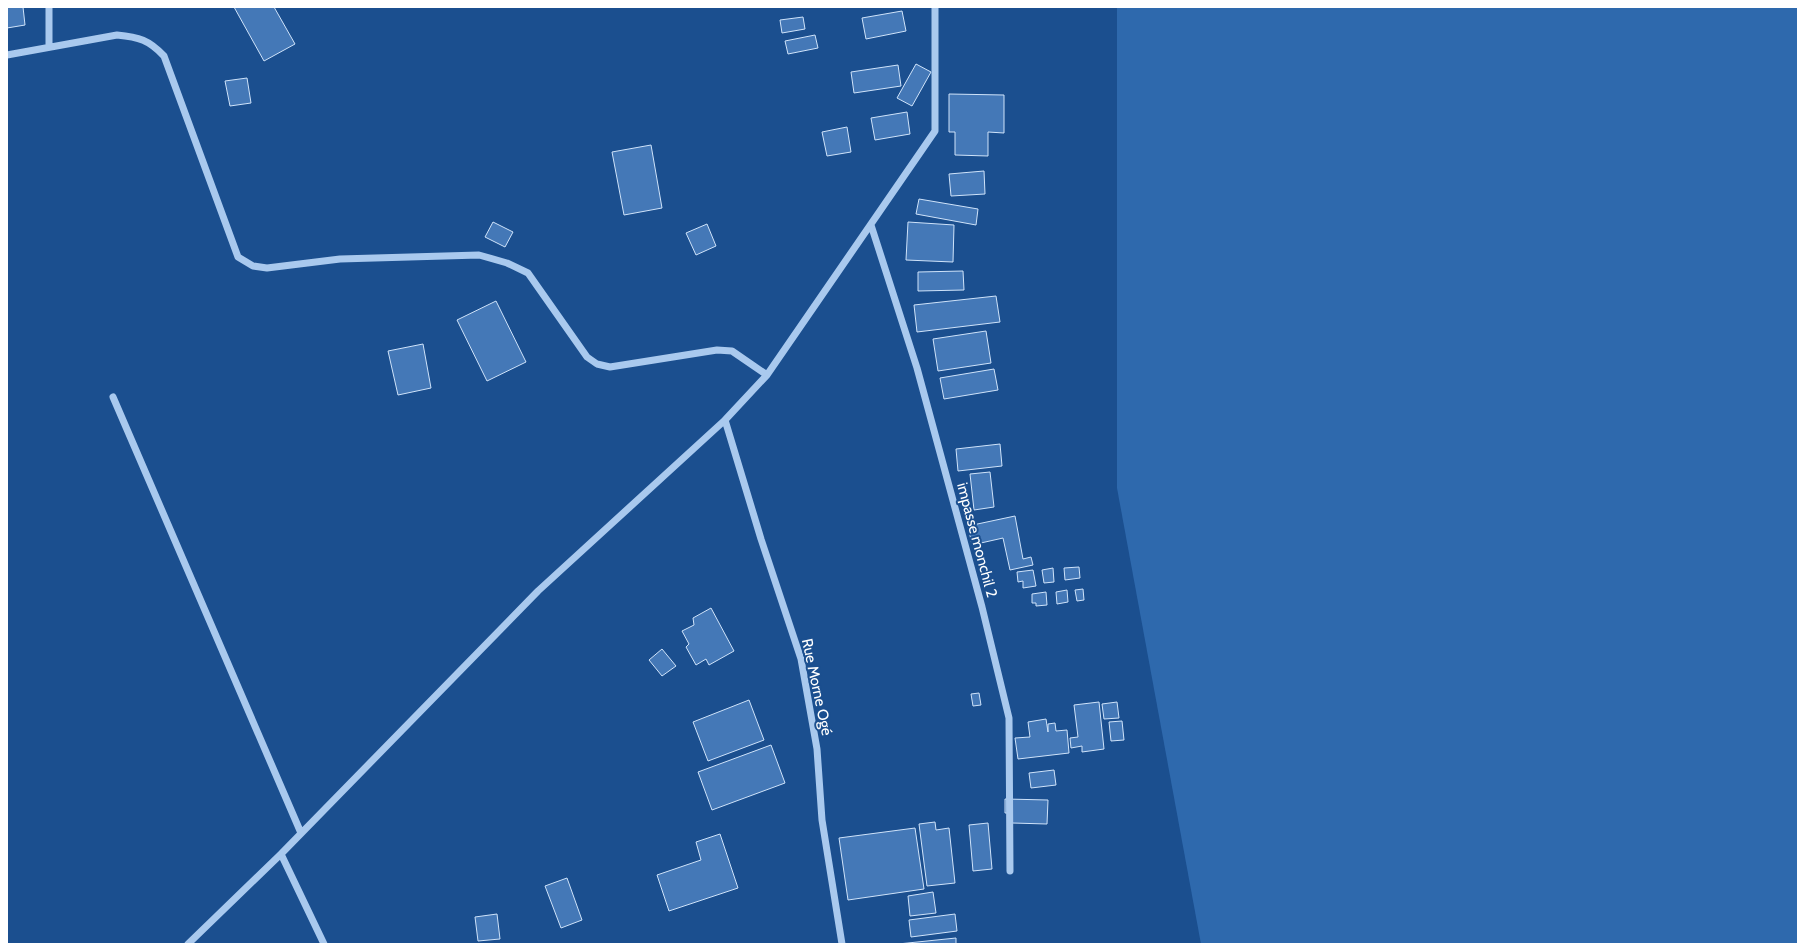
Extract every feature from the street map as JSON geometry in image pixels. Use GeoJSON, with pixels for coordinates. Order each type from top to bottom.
{"type":"FeatureCollection","features":[{"type":"Feature","properties":{"kind":"street"},"geometry":{"type":"LineString","coordinates":[[48,47],[49,7]]}},
{"type":"Feature","properties":{"kind":"street"},"geometry":{"type":"LineString","coordinates":[[188,944],[281,854],[538,591],[725,420],[767,375],[934,131],[935,7]]}},
{"type":"Feature","properties":{"kind":"street"},"geometry":{"type":"LineString","coordinates":[[7,55],[117,35],[134,36],[152,43],[164,56],[238,257],[253,266],[267,268],[340,259],[479,255],[508,263],[528,273],[586,357],[597,364],[610,367],[717,350],[732,351],[767,375]]}},
{"type":"Feature","properties":{"kind":"street","name":"impasse monchil 2"},"geometry":{"type":"LineString","coordinates":[[871,224],[917,368],[982,607],[1009,718],[1010,872]]}},
{"type":"Feature","properties":{"kind":"street"},"geometry":{"type":"LineString","coordinates":[[113,397],[301,833]]}},
{"type":"Feature","properties":{"kind":"street","name":"Rue Morne Ogé"},"geometry":{"type":"LineString","coordinates":[[725,420],[761,539],[801,660],[817,749],[822,820],[842,944]]}},
{"type":"Feature","properties":{"kind":"street"},"geometry":{"type":"LineString","coordinates":[[281,854],[324,944]]}},
{"type":"Feature","properties":{"kind":"shaded area"},"geometry":{"type":"Polygon","coordinates":[[[1117,7],[1798,7],[1798,944],[1201,944],[1117,488],[1117,7]]]}},
{"type":"Feature","properties":{"kind":"building"},"geometry":{"type":"Polygon","coordinates":[[[7,7],[23,7],[25,25],[7,28],[7,7]]]}},
{"type":"Feature","properties":{"kind":"building"},"geometry":{"type":"Polygon","coordinates":[[[234,7],[274,7],[295,44],[264,61],[234,7]]]}},
{"type":"Feature","properties":{"kind":"building"},"geometry":{"type":"Polygon","coordinates":[[[902,11],[906,31],[866,39],[862,18],[902,11]]]}},
{"type":"Feature","properties":{"kind":"building"},"geometry":{"type":"Polygon","coordinates":[[[803,17],[805,29],[782,33],[780,20],[803,17]]]}},
{"type":"Feature","properties":{"kind":"building"},"geometry":{"type":"Polygon","coordinates":[[[815,35],[818,48],[788,54],[785,41],[815,35]]]}},
{"type":"Feature","properties":{"kind":"building"},"geometry":{"type":"Polygon","coordinates":[[[916,64],[931,72],[912,106],[897,98],[916,64]]]}},
{"type":"Feature","properties":{"kind":"building"},"geometry":{"type":"Polygon","coordinates":[[[898,65],[901,86],[854,93],[851,72],[898,65]]]}},
{"type":"Feature","properties":{"kind":"building"},"geometry":{"type":"Polygon","coordinates":[[[247,78],[251,103],[230,106],[225,81],[247,78]]]}},
{"type":"Feature","properties":{"kind":"building"},"geometry":{"type":"Polygon","coordinates":[[[949,94],[1004,95],[1004,133],[988,132],[988,156],[955,155],[955,132],[949,132],[949,94]]]}},
{"type":"Feature","properties":{"kind":"building"},"geometry":{"type":"Polygon","coordinates":[[[907,112],[910,134],[875,140],[871,118],[907,112]]]}},
{"type":"Feature","properties":{"kind":"building"},"geometry":{"type":"Polygon","coordinates":[[[847,127],[851,152],[827,156],[822,132],[847,127]]]}},
{"type":"Feature","properties":{"kind":"building"},"geometry":{"type":"Polygon","coordinates":[[[651,145],[662,208],[624,215],[612,152],[651,145]]]}},
{"type":"Feature","properties":{"kind":"building"},"geometry":{"type":"Polygon","coordinates":[[[984,171],[985,194],[951,196],[949,174],[984,171]]]}},
{"type":"Feature","properties":{"kind":"building"},"geometry":{"type":"Polygon","coordinates":[[[919,199],[978,209],[976,225],[916,214],[919,199]]]}},
{"type":"Feature","properties":{"kind":"building"},"geometry":{"type":"Polygon","coordinates":[[[493,222],[513,232],[505,247],[485,237],[493,222]]]}},
{"type":"Feature","properties":{"kind":"building"},"geometry":{"type":"Polygon","coordinates":[[[908,222],[954,225],[953,262],[906,260],[908,222]]]}},
{"type":"Feature","properties":{"kind":"building"},"geometry":{"type":"Polygon","coordinates":[[[707,224],[716,246],[696,255],[686,233],[707,224]]]}},
{"type":"Feature","properties":{"kind":"building"},"geometry":{"type":"Polygon","coordinates":[[[963,271],[964,290],[918,291],[918,272],[963,271]]]}},
{"type":"Feature","properties":{"kind":"building"},"geometry":{"type":"Polygon","coordinates":[[[996,296],[1000,322],[917,332],[914,305],[996,296]]]}},
{"type":"Feature","properties":{"kind":"building"},"geometry":{"type":"Polygon","coordinates":[[[496,301],[526,362],[487,381],[457,320],[496,301]]]}},
{"type":"Feature","properties":{"kind":"building"},"geometry":{"type":"Polygon","coordinates":[[[986,331],[991,363],[938,371],[933,339],[986,331]]]}},
{"type":"Feature","properties":{"kind":"building"},"geometry":{"type":"Polygon","coordinates":[[[423,344],[431,388],[398,395],[388,351],[423,344]]]}},
{"type":"Feature","properties":{"kind":"building"},"geometry":{"type":"Polygon","coordinates":[[[994,369],[998,390],[944,399],[940,378],[994,369]]]}},
{"type":"Feature","properties":{"kind":"building"},"geometry":{"type":"Polygon","coordinates":[[[1000,444],[1002,466],[958,471],[956,449],[1000,444]]]}},
{"type":"Feature","properties":{"kind":"building"},"geometry":{"type":"Polygon","coordinates":[[[990,472],[994,507],[974,510],[970,474],[990,472]]]}},
{"type":"Feature","properties":{"kind":"building"},"geometry":{"type":"Polygon","coordinates":[[[1015,516],[1023,559],[1031,557],[1033,565],[1010,570],[1003,538],[972,545],[968,526],[1015,516]]]}},
{"type":"Feature","properties":{"kind":"building"},"geometry":{"type":"Polygon","coordinates":[[[1079,567],[1080,578],[1065,580],[1064,568],[1079,567]]]}},
{"type":"Feature","properties":{"kind":"building"},"geometry":{"type":"Polygon","coordinates":[[[1053,568],[1054,582],[1044,583],[1042,570],[1053,568]]]}},
{"type":"Feature","properties":{"kind":"building"},"geometry":{"type":"Polygon","coordinates":[[[1033,570],[1036,586],[1023,588],[1023,581],[1018,582],[1017,572],[1033,570]]]}},
{"type":"Feature","properties":{"kind":"building"},"geometry":{"type":"Polygon","coordinates":[[[1083,589],[1084,600],[1077,601],[1075,590],[1083,589]]]}},
{"type":"Feature","properties":{"kind":"building"},"geometry":{"type":"Polygon","coordinates":[[[1067,590],[1068,602],[1057,604],[1056,592],[1067,590]]]}},
{"type":"Feature","properties":{"kind":"building"},"geometry":{"type":"Polygon","coordinates":[[[1046,592],[1047,605],[1036,606],[1036,603],[1032,603],[1032,594],[1046,592]]]}},
{"type":"Feature","properties":{"kind":"building"},"geometry":{"type":"Polygon","coordinates":[[[711,608],[734,651],[709,665],[706,659],[696,665],[686,647],[689,644],[682,631],[694,625],[693,618],[711,608]]]}},
{"type":"Feature","properties":{"kind":"building"},"geometry":{"type":"Polygon","coordinates":[[[662,649],[676,666],[662,676],[649,660],[662,649]]]}},
{"type":"Feature","properties":{"kind":"building"},"geometry":{"type":"Polygon","coordinates":[[[979,693],[981,705],[973,706],[971,694],[979,693]]]}},
{"type":"Feature","properties":{"kind":"building"},"geometry":{"type":"Polygon","coordinates":[[[749,700],[764,740],[708,761],[693,722],[749,700]]]}},
{"type":"Feature","properties":{"kind":"building"},"geometry":{"type":"Polygon","coordinates":[[[1099,702],[1104,749],[1082,752],[1082,746],[1071,748],[1070,738],[1078,737],[1074,705],[1099,702]]]}},
{"type":"Feature","properties":{"kind":"building"},"geometry":{"type":"Polygon","coordinates":[[[1117,702],[1119,718],[1104,719],[1102,704],[1117,702]]]}},
{"type":"Feature","properties":{"kind":"building"},"geometry":{"type":"Polygon","coordinates":[[[1046,719],[1048,732],[1048,724],[1055,723],[1056,731],[1067,730],[1069,753],[1018,759],[1015,738],[1030,737],[1028,722],[1046,719]]]}},
{"type":"Feature","properties":{"kind":"building"},"geometry":{"type":"Polygon","coordinates":[[[1122,721],[1124,740],[1111,741],[1109,722],[1122,721]]]}},
{"type":"Feature","properties":{"kind":"building"},"geometry":{"type":"Polygon","coordinates":[[[771,745],[785,783],[712,810],[698,772],[771,745]]]}},
{"type":"Feature","properties":{"kind":"building"},"geometry":{"type":"Polygon","coordinates":[[[1054,770],[1056,785],[1031,788],[1029,773],[1054,770]]]}},
{"type":"Feature","properties":{"kind":"building"},"geometry":{"type":"Polygon","coordinates":[[[1005,799],[1048,800],[1047,824],[1012,823],[1012,813],[1005,813],[1005,799]]]}},
{"type":"Feature","properties":{"kind":"building"},"geometry":{"type":"Polygon","coordinates":[[[935,822],[936,830],[949,828],[955,883],[927,886],[919,824],[935,822]]]}},
{"type":"Feature","properties":{"kind":"building"},"geometry":{"type":"Polygon","coordinates":[[[988,823],[992,869],[973,871],[969,825],[988,823]]]}},
{"type":"Feature","properties":{"kind":"building"},"geometry":{"type":"Polygon","coordinates":[[[915,828],[924,889],[848,900],[839,838],[915,828]]]}},
{"type":"Feature","properties":{"kind":"building"},"geometry":{"type":"Polygon","coordinates":[[[720,834],[738,888],[669,911],[657,875],[701,860],[696,842],[720,834]]]}},
{"type":"Feature","properties":{"kind":"building"},"geometry":{"type":"Polygon","coordinates":[[[567,878],[582,920],[561,928],[545,886],[567,878]]]}},
{"type":"Feature","properties":{"kind":"building"},"geometry":{"type":"Polygon","coordinates":[[[933,892],[936,913],[910,916],[908,896],[933,892]]]}},
{"type":"Feature","properties":{"kind":"building"},"geometry":{"type":"Polygon","coordinates":[[[497,914],[500,939],[478,941],[475,917],[497,914]]]}},
{"type":"Feature","properties":{"kind":"building"},"geometry":{"type":"Polygon","coordinates":[[[955,914],[957,931],[911,937],[909,920],[955,914]]]}},
{"type":"Feature","properties":{"kind":"building"},"geometry":{"type":"Polygon","coordinates":[[[956,938],[956,944],[898,944],[956,938]]]}}]}
